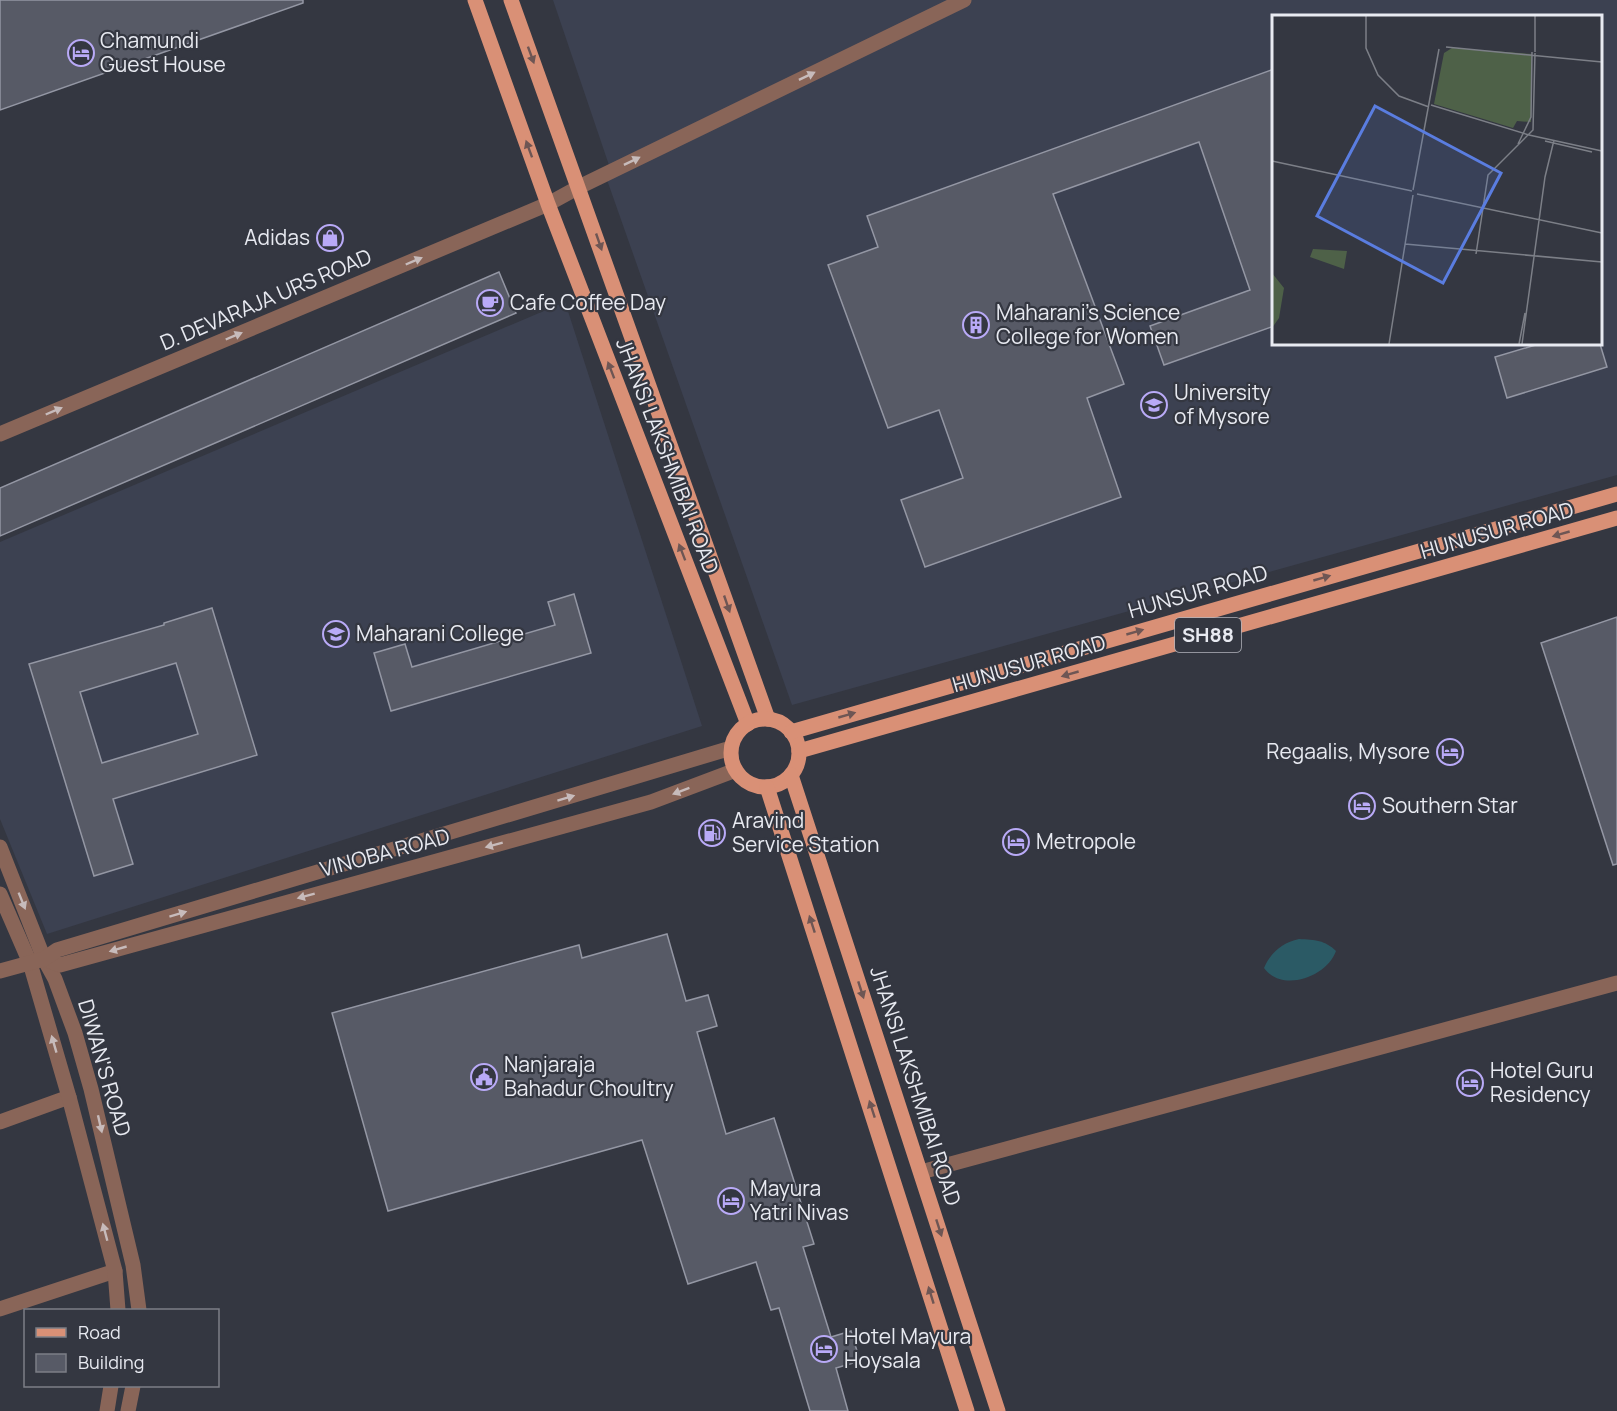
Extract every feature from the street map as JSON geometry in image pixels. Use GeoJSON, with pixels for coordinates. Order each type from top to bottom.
{"type":"FeatureCollection","features":[{"type":"Feature","properties":{"kind":"main road","name":"JHANSI LAKSHMIBAI ROAD"},"geometry":{"type":"LineString","coordinates":[[475,0],[548,204],[748,724]]}},
{"type":"Feature","properties":{"kind":"main road","name":"JHANSI LAKSHMIBAI ROAD"},"geometry":{"type":"LineString","coordinates":[[511,0],[768,719]]}},
{"type":"Feature","properties":{"kind":"main road","name":"HUNSUR ROAD"},"geometry":{"type":"LineString","coordinates":[[791,732],[1617,494]]}},
{"type":"Feature","properties":{"kind":"main road","name":"HUNUSUR ROAD"},"geometry":{"type":"LineString","coordinates":[[799,751],[1617,518]]}},
{"type":"Feature","properties":{"kind":"main road"},"geometry":{"type":"LineString","coordinates":[[768,719],[779,722],[791,732],[799,751],[795,770],[778,784],[767,787],[746,782],[732,765],[731,748],[738,733],[748,724],[756,720],[768,719]]}},
{"type":"Feature","properties":{"kind":"main road","name":"JHANSI LAKSHMIBAI ROAD"},"geometry":{"type":"LineString","coordinates":[[791,775],[998,1411]]}},
{"type":"Feature","properties":{"kind":"main road"},"geometry":{"type":"LineString","coordinates":[[767,787],[967,1411]]}},
{"type":"Feature","properties":{"kind":"street","name":"D. DEVARAJA URS ROAD"},"geometry":{"type":"LineString","coordinates":[[0,434],[548,204],[964,0]]}},
{"type":"Feature","properties":{"kind":"street","name":"VINOBA ROAD"},"geometry":{"type":"LineString","coordinates":[[0,971],[37,961],[57,950],[731,748]]}},
{"type":"Feature","properties":{"kind":"street","name":"VINOBA ROAD"},"geometry":{"type":"LineString","coordinates":[[37,961],[60,965],[651,802],[736,770]]}},
{"type":"Feature","properties":{"kind":"street","name":"DIWAN'S ROAD"},"geometry":{"type":"LineString","coordinates":[[0,847],[37,961],[56,979],[92,1089],[133,1265],[139,1309]]}},
{"type":"Feature","properties":{"kind":"street"},"geometry":{"type":"LineString","coordinates":[[0,894],[37,961],[69,1097],[115,1271],[118,1309]]}},
{"type":"Feature","properties":{"kind":"street"},"geometry":{"type":"LineString","coordinates":[[921,1172],[1617,983]]}},
{"type":"Feature","properties":{"kind":"street"},"geometry":{"type":"LineString","coordinates":[[0,1122],[69,1097]]}},
{"type":"Feature","properties":{"kind":"street"},"geometry":{"type":"LineString","coordinates":[[0,1309],[115,1271]]}},
{"type":"Feature","properties":{"kind":"street"},"geometry":{"type":"LineString","coordinates":[[107,1411],[111,1387]]}},
{"type":"Feature","properties":{"kind":"street"},"geometry":{"type":"LineString","coordinates":[[128,1411],[133,1387]]}},
{"type":"Feature","properties":{"kind":"shaded area","name":"University of Mysore"},"geometry":{"type":"Polygon","coordinates":[[[553,0],[1617,0],[1617,475],[792,705],[606,177],[612,174],[553,0]]]}},
{"type":"Feature","properties":{"kind":"shaded area","name":"Maharani College"},"geometry":{"type":"Polygon","coordinates":[[[565,302],[702,726],[47,934],[0,819],[0,542],[565,302]]]}},
{"type":"Feature","properties":{"kind":"shaded area"},"geometry":{"type":"Polygon","coordinates":[[[1299,939],[1315,940],[1336,951],[1323,968],[1303,979],[1282,980],[1272,976],[1264,968],[1270,957],[1282,946],[1299,939]]]}},
{"type":"Feature","properties":{"kind":"building","name":"Chamundi Guest House"},"geometry":{"type":"Polygon","coordinates":[[[0,0],[303,0],[303,3],[0,110],[0,0]]]}},
{"type":"Feature","properties":{"kind":"building"},"geometry":{"type":"Polygon","coordinates":[[[1272,70],[1272,327],[1164,365],[1150,326],[1250,290],[1199,142],[1053,194],[1124,384],[1087,398],[1121,497],[925,567],[901,500],[963,478],[939,410],[888,428],[828,265],[878,247],[867,216],[1272,70]]]}},
{"type":"Feature","properties":{"kind":"building"},"geometry":{"type":"Polygon","coordinates":[[[499,272],[516,313],[0,536],[0,488],[499,272]]]}},
{"type":"Feature","properties":{"kind":"building"},"geometry":{"type":"Polygon","coordinates":[[[1536,345],[1600,345],[1607,367],[1507,398],[1495,357],[1536,345]]]}},
{"type":"Feature","properties":{"kind":"building"},"geometry":{"type":"Polygon","coordinates":[[[574,594],[591,653],[391,711],[374,653],[405,644],[412,667],[555,625],[548,602],[574,594]]]}},
{"type":"Feature","properties":{"kind":"building"},"geometry":{"type":"Polygon","coordinates":[[[212,608],[257,755],[113,799],[133,864],[94,876],[29,664],[164,625],[164,623],[212,608]],[[176,663],[80,692],[102,763],[198,734],[176,663]]]}},
{"type":"Feature","properties":{"kind":"building"},"geometry":{"type":"Polygon","coordinates":[[[1617,617],[1617,864],[1613,865],[1541,643],[1617,617]]]}},
{"type":"Feature","properties":{"kind":"building"},"geometry":{"type":"Polygon","coordinates":[[[667,934],[686,1001],[708,995],[717,1026],[697,1032],[726,1134],[774,1118],[814,1244],[803,1247],[831,1337],[851,1331],[860,1361],[836,1368],[848,1411],[810,1411],[779,1308],[771,1310],[756,1262],[688,1284],[642,1140],[388,1211],[332,1013],[579,945],[582,958],[667,934]]]}},
{"type":"Feature","properties":{"kind":"place","name":"Chamundi Guest House"},"geometry":{"type":"Point","coordinates":[81,53]}},
{"type":"Feature","properties":{"kind":"place","name":"Adidas"},"geometry":{"type":"Point","coordinates":[330,238]}},
{"type":"Feature","properties":{"kind":"place","name":"Cafe Coffee Day"},"geometry":{"type":"Point","coordinates":[490,303]}},
{"type":"Feature","properties":{"kind":"place","name":"Maharani's Science College for Women"},"geometry":{"type":"Point","coordinates":[976,325]}},
{"type":"Feature","properties":{"kind":"place","name":"University of Mysore"},"geometry":{"type":"Point","coordinates":[1154,405]}},
{"type":"Feature","properties":{"kind":"place","name":"Maharani College"},"geometry":{"type":"Point","coordinates":[336,634]}},
{"type":"Feature","properties":{"kind":"place","name":"Regaalis, Mysore"},"geometry":{"type":"Point","coordinates":[1450,752]}},
{"type":"Feature","properties":{"kind":"place","name":"Southern Star"},"geometry":{"type":"Point","coordinates":[1362,806]}},
{"type":"Feature","properties":{"kind":"place","name":"Aravind Service Station"},"geometry":{"type":"Point","coordinates":[712,833]}},
{"type":"Feature","properties":{"kind":"place","name":"Metropole"},"geometry":{"type":"Point","coordinates":[1016,842]}},
{"type":"Feature","properties":{"kind":"place","name":"Nanjaraja Bahadur Choultry"},"geometry":{"type":"Point","coordinates":[484,1077]}},
{"type":"Feature","properties":{"kind":"place","name":"Hotel Guru Residency"},"geometry":{"type":"Point","coordinates":[1470,1083]}},
{"type":"Feature","properties":{"kind":"place","name":"Mayura Yatri Nivas"},"geometry":{"type":"Point","coordinates":[731,1201]}},
{"type":"Feature","properties":{"kind":"place","name":"Hotel Mayura Hoysala"},"geometry":{"type":"Point","coordinates":[824,1349]}}]}
